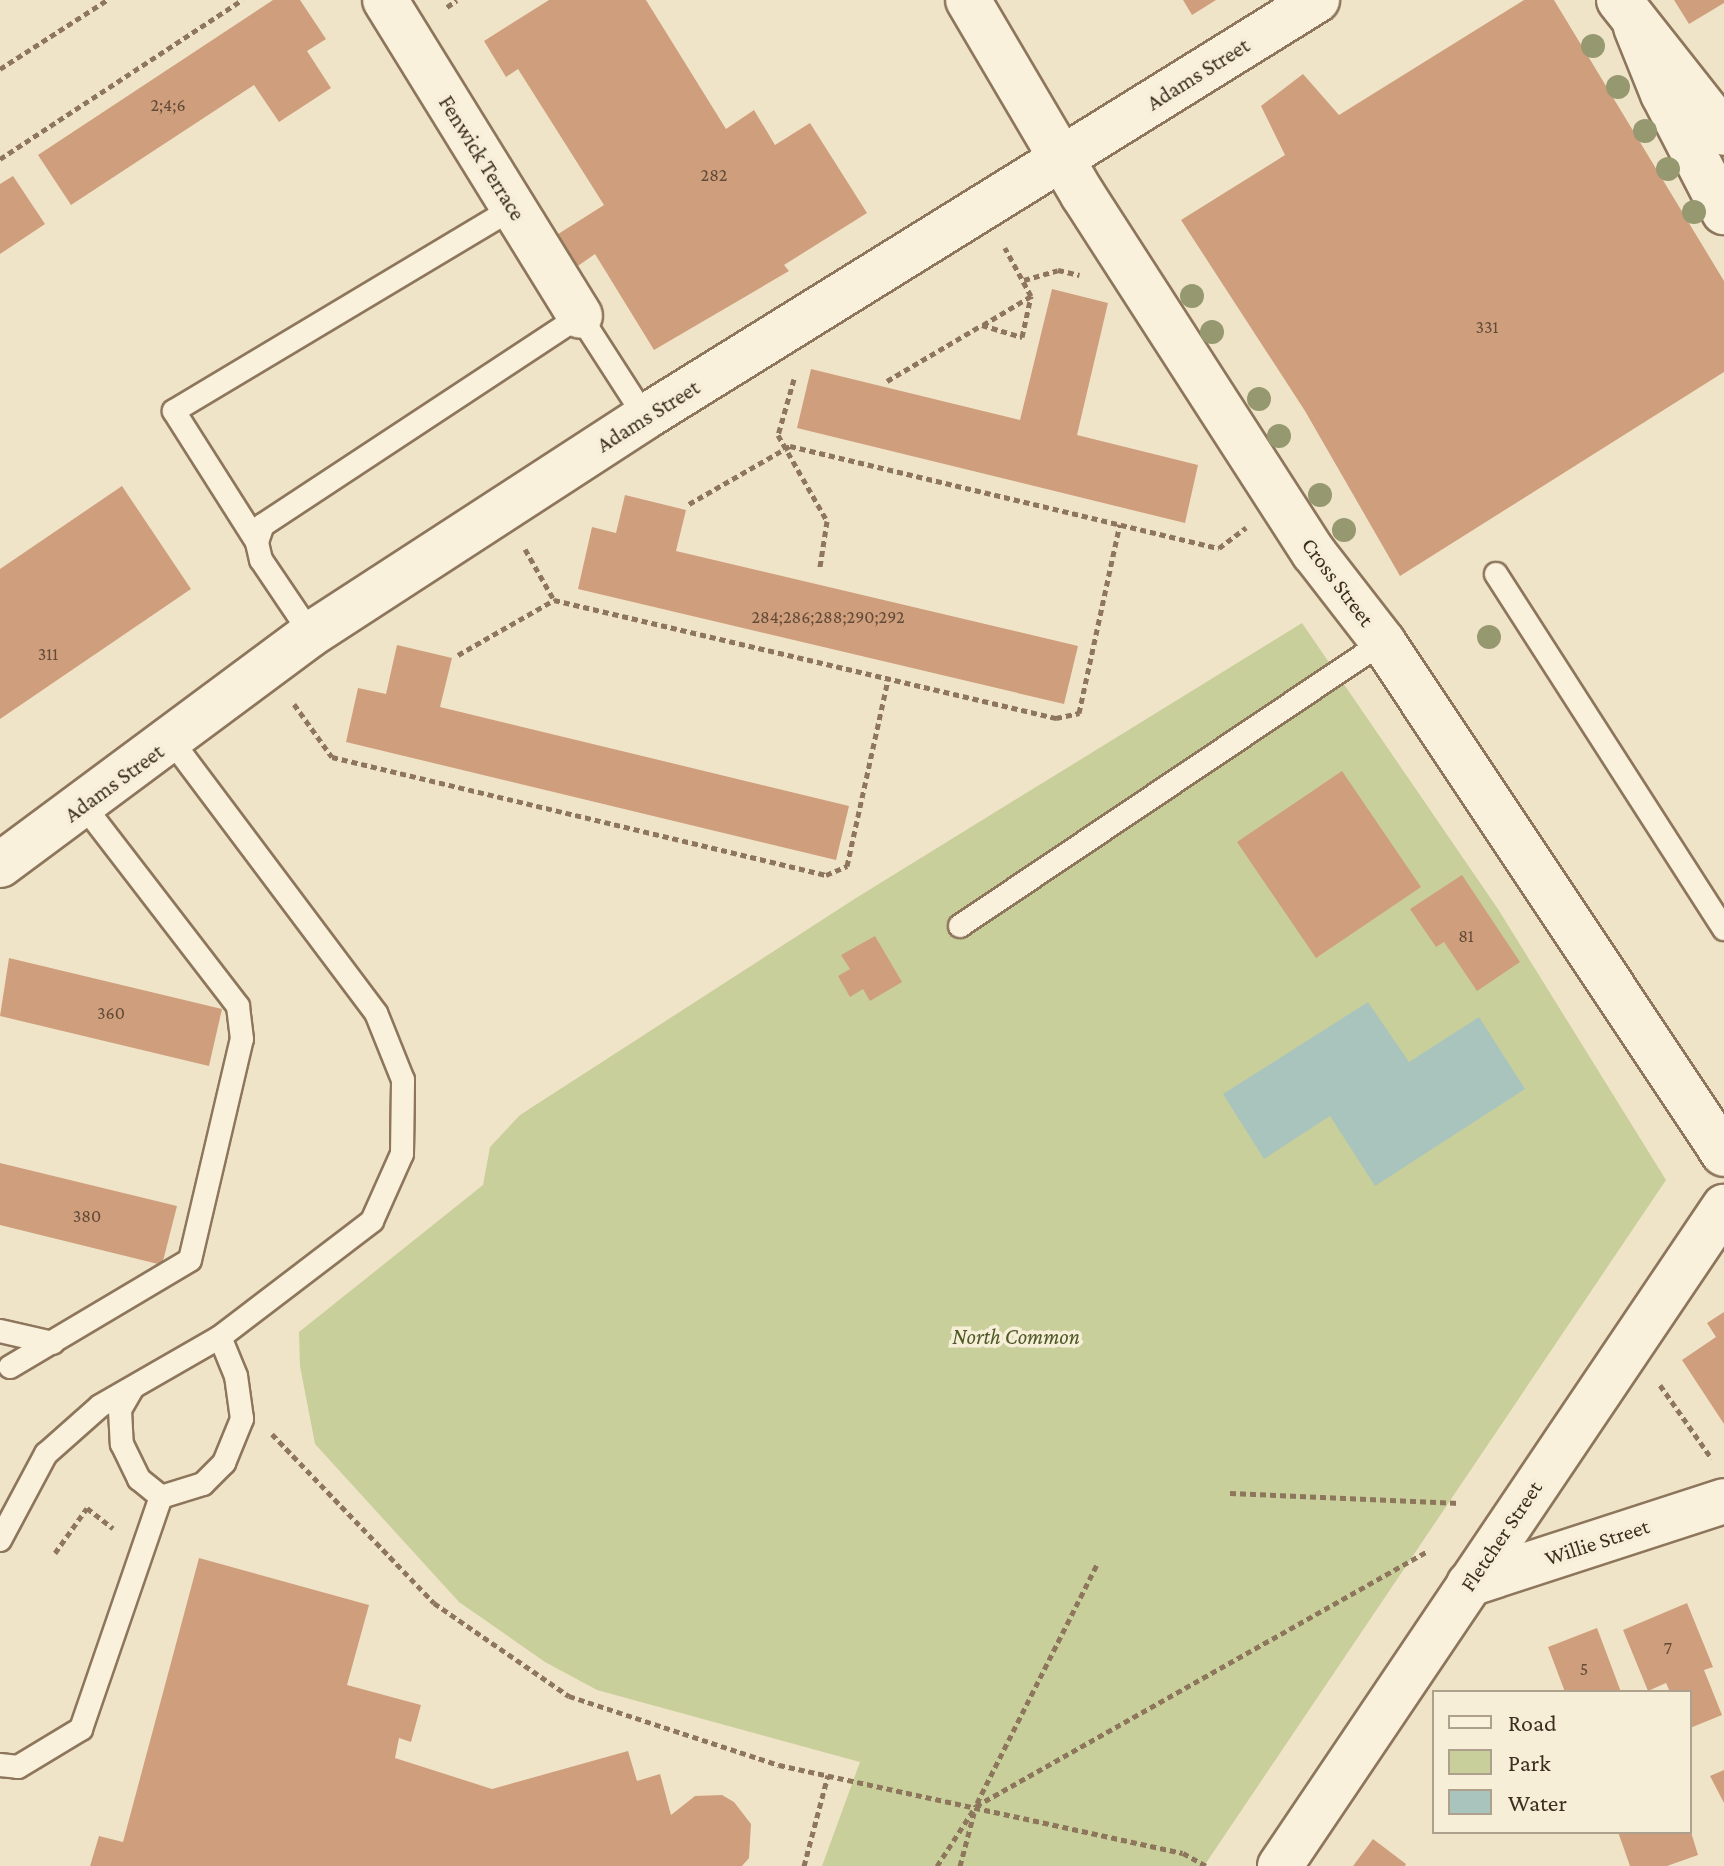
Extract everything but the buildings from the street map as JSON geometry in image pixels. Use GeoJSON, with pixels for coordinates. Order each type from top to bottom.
{"type":"FeatureCollection","features":[{"type":"Feature","properties":{"kind":"street","name":"Fenwick Terrace"},"geometry":{"type":"LineString","coordinates":[[385,0],[580,316]]}},
{"type":"Feature","properties":{"kind":"street","name":"Cross Street"},"geometry":{"type":"LineString","coordinates":[[968,0],[1063,158],[1314,553],[1383,642],[1724,1154]]}},
{"type":"Feature","properties":{"kind":"street","name":"Adams Street"},"geometry":{"type":"LineString","coordinates":[[0,865],[172,741],[311,634],[645,417],[1317,0]]}},
{"type":"Feature","properties":{"kind":"street"},"geometry":{"type":"LineString","coordinates":[[1628,13],[1724,133]]}},
{"type":"Feature","properties":{"kind":"street"},"geometry":{"type":"LineString","coordinates":[[1628,13],[1663,94],[1724,212]]}},
{"type":"Feature","properties":{"kind":"street","name":"Fletcher Street"},"geometry":{"type":"LineString","coordinates":[[1280,1866],[1724,1207]]}},
{"type":"Feature","properties":{"kind":"street","name":"Willie Street"},"geometry":{"type":"LineString","coordinates":[[1469,1584],[1724,1501]]}},
{"type":"Feature","properties":{"kind":"lane"},"geometry":{"type":"LineString","coordinates":[[311,634],[261,560],[257,542],[174,411],[513,208]]}},
{"type":"Feature","properties":{"kind":"lane"},"geometry":{"type":"LineString","coordinates":[[257,542],[263,525],[580,316],[645,417]]}},
{"type":"Feature","properties":{"kind":"lane"},"geometry":{"type":"LineString","coordinates":[[1496,574],[1724,929]]}},
{"type":"Feature","properties":{"kind":"lane"},"geometry":{"type":"LineString","coordinates":[[960,926],[1383,642]]}},
{"type":"Feature","properties":{"kind":"lane"},"geometry":{"type":"LineString","coordinates":[[0,1540],[46,1454],[100,1406],[220,1337],[372,1221],[402,1154],[403,1080],[376,1013],[172,741]]}},
{"type":"Feature","properties":{"kind":"lane"},"geometry":{"type":"LineString","coordinates":[[10,1367],[190,1260],[243,1025],[238,1006],[83,805]]}},
{"type":"Feature","properties":{"kind":"lane"},"geometry":{"type":"LineString","coordinates":[[0,1331],[53,1343]]}},
{"type":"Feature","properties":{"kind":"lane"},"geometry":{"type":"LineString","coordinates":[[161,1497],[203,1484],[224,1463],[242,1419],[240,1401],[220,1337]]}},
{"type":"Feature","properties":{"kind":"lane"},"geometry":{"type":"LineString","coordinates":[[132,1389],[120,1410],[122,1444],[139,1479],[161,1497]]}},
{"type":"Feature","properties":{"kind":"lane"},"geometry":{"type":"LineString","coordinates":[[0,1765],[18,1767],[81,1729],[161,1497]]}},
{"type":"Feature","properties":{"kind":"path"},"geometry":{"type":"LineString","coordinates":[[0,69],[107,0]]}},
{"type":"Feature","properties":{"kind":"path"},"geometry":{"type":"LineString","coordinates":[[0,159],[242,0]]}},
{"type":"Feature","properties":{"kind":"path"},"geometry":{"type":"LineString","coordinates":[[447,7],[457,0]]}},
{"type":"Feature","properties":{"kind":"path"},"geometry":{"type":"LineString","coordinates":[[982,325],[1022,337],[1031,296],[1002,244]]}},
{"type":"Feature","properties":{"kind":"path"},"geometry":{"type":"LineString","coordinates":[[1024,280],[1058,270],[1085,277]]}},
{"type":"Feature","properties":{"kind":"path"},"geometry":{"type":"LineString","coordinates":[[887,381],[1031,296]]}},
{"type":"Feature","properties":{"kind":"path"},"geometry":{"type":"LineString","coordinates":[[796,371],[778,435],[782,450],[827,521],[820,567]]}},
{"type":"Feature","properties":{"kind":"path"},"geometry":{"type":"LineString","coordinates":[[689,504],[790,446],[1219,548],[1252,524]]}},
{"type":"Feature","properties":{"kind":"path"},"geometry":{"type":"LineString","coordinates":[[458,655],[554,600],[1056,718],[1079,713],[1120,524]]}},
{"type":"Feature","properties":{"kind":"path"},"geometry":{"type":"LineString","coordinates":[[520,539],[554,600]]}},
{"type":"Feature","properties":{"kind":"path"},"geometry":{"type":"LineString","coordinates":[[292,701],[332,757],[826,875],[847,866],[888,679]]}},
{"type":"Feature","properties":{"kind":"path"},"geometry":{"type":"LineString","coordinates":[[1653,1376],[1713,1460]]}},
{"type":"Feature","properties":{"kind":"path"},"geometry":{"type":"LineString","coordinates":[[240,1401],[434,1603],[569,1696],[779,1765],[1183,1853],[1206,1866]]}},
{"type":"Feature","properties":{"kind":"path"},"geometry":{"type":"LineString","coordinates":[[1230,1493],[1460,1503]]}},
{"type":"Feature","properties":{"kind":"path"},"geometry":{"type":"LineString","coordinates":[[55,1553],[87,1508],[117,1531]]}},
{"type":"Feature","properties":{"kind":"path"},"geometry":{"type":"LineString","coordinates":[[960,1866],[976,1806],[1426,1552]]}},
{"type":"Feature","properties":{"kind":"path"},"geometry":{"type":"LineString","coordinates":[[937,1866],[976,1806],[1097,1564]]}},
{"type":"Feature","properties":{"kind":"path"},"geometry":{"type":"LineString","coordinates":[[804,1866],[828,1775]]}},
{"type":"Feature","properties":{"kind":"green space","name":"North Common"},"geometry":{"type":"Polygon","coordinates":[[[1302,623],[1498,909],[1666,1180],[1204,1866],[822,1866],[860,1762],[597,1690],[545,1662],[459,1602],[315,1444],[300,1366],[299,1332],[483,1185],[490,1147],[520,1115],[856,898],[1302,623]]]}},
{"type":"Feature","properties":{"kind":"water"},"geometry":{"type":"Polygon","coordinates":[[[1368,1002],[1409,1062],[1479,1017],[1525,1089],[1375,1186],[1330,1116],[1264,1159],[1223,1094],[1368,1002]]]}}]}
